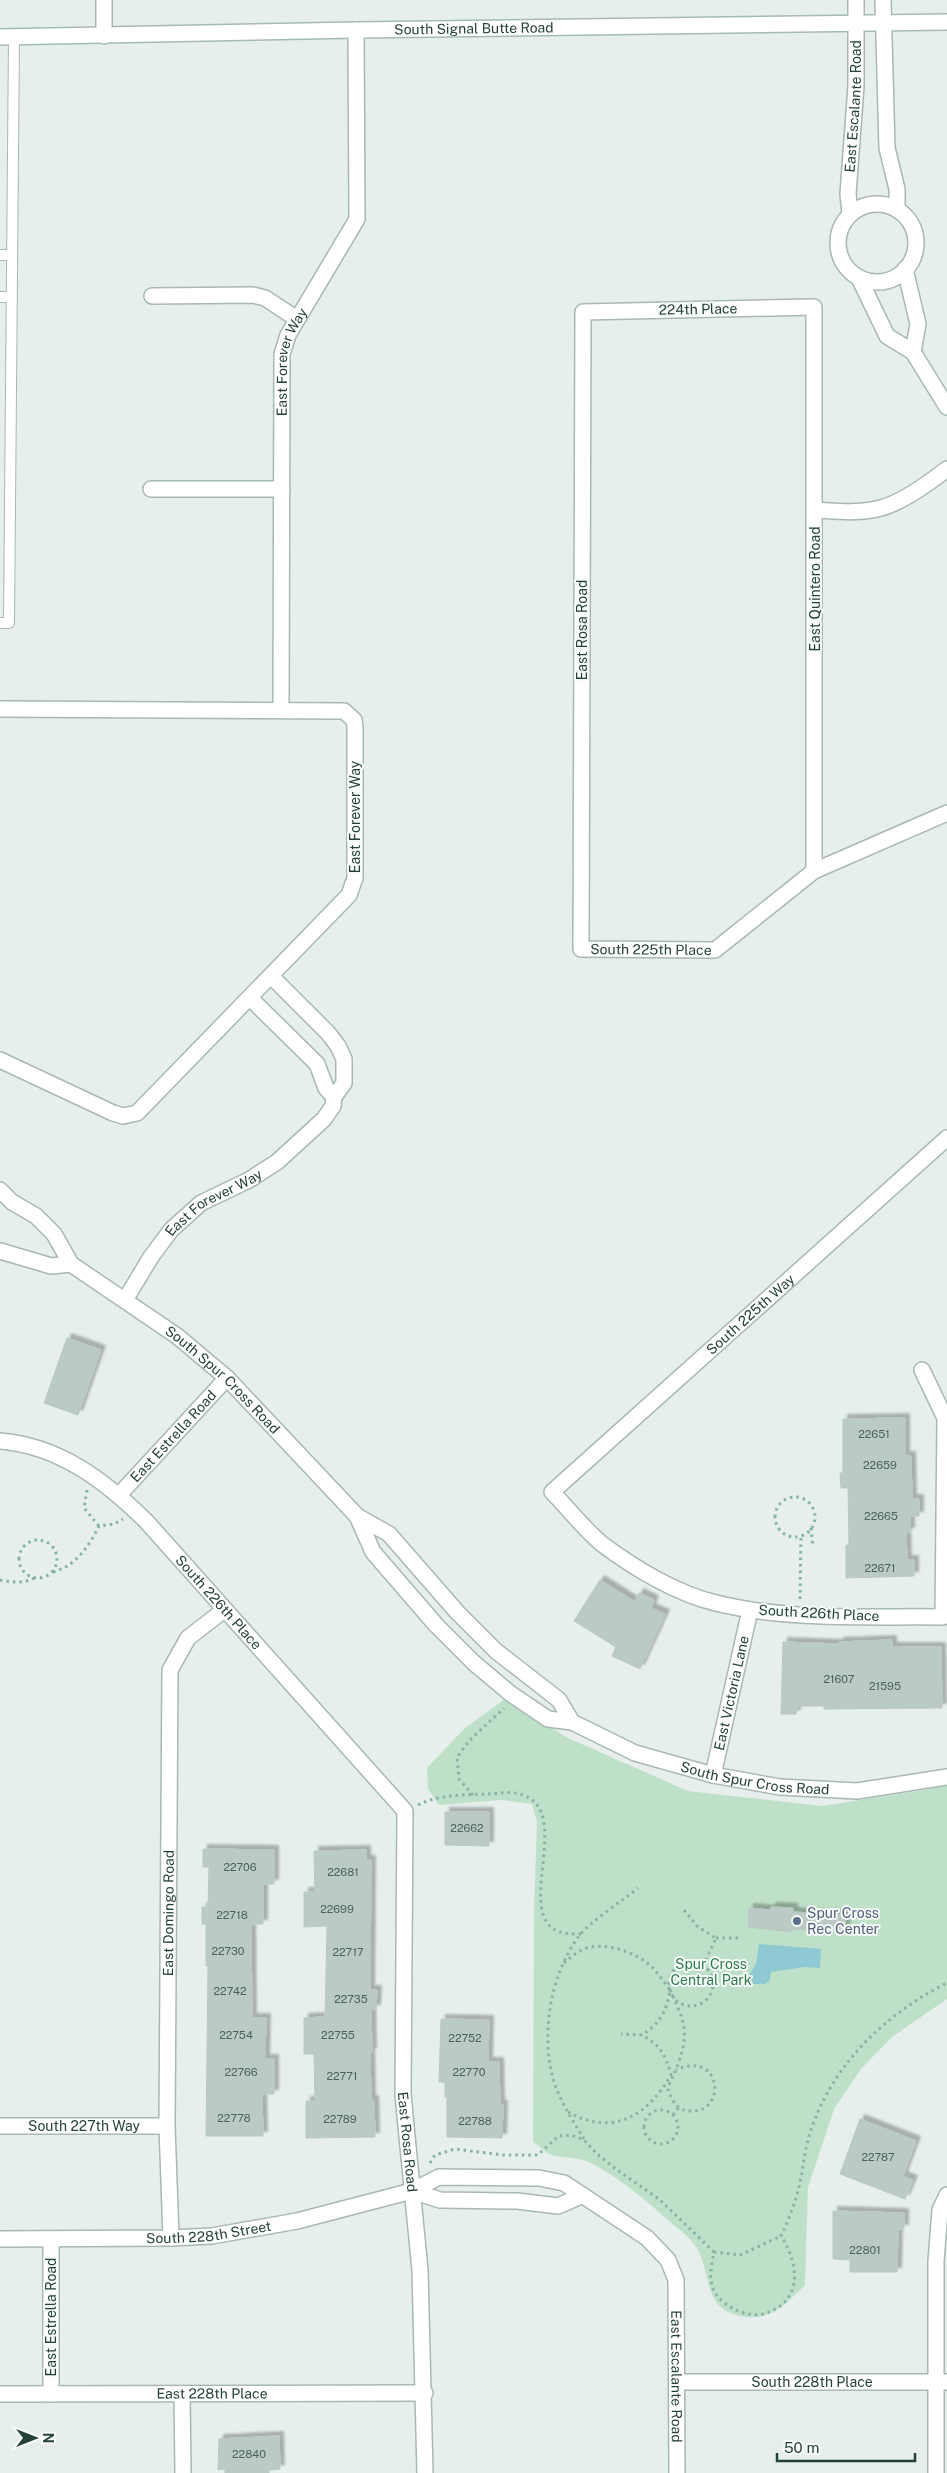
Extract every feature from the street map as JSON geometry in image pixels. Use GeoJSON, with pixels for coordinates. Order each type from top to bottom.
{"type":"FeatureCollection","features":[{"type":"Feature","properties":{"kind":"street"},"geometry":{"type":"LineString","coordinates":[[104,0],[104,36]]}},
{"type":"Feature","properties":{"kind":"street","name":"East Escalante Road"},"geometry":{"type":"LineString","coordinates":[[850,214],[848,194],[856,86],[856,0]]}},
{"type":"Feature","properties":{"kind":"street","name":"East Escalante Road"},"geometry":{"type":"LineString","coordinates":[[883,0],[887,148],[897,189],[897,210]]}},
{"type":"Feature","properties":{"kind":"street","name":"South Signal Butte Road"},"geometry":{"type":"LineString","coordinates":[[7,37],[947,22]]}},
{"type":"Feature","properties":{"kind":"street","name":"East Forever Way"},"geometry":{"type":"LineString","coordinates":[[125,1300],[151,1257],[171,1230],[201,1203],[249,1180],[277,1162],[324,1119],[333,1106],[334,1097],[340,1091],[345,1074],[344,1059],[338,1046],[328,1033],[271,976],[349,895],[354,885],[354,720],[350,715],[337,710],[281,710],[282,354],[288,334],[357,219],[356,30]]}},
{"type":"Feature","properties":{"kind":"street"},"geometry":{"type":"LineString","coordinates":[[859,278],[879,282],[898,276],[905,269],[915,249],[915,238],[906,217],[897,210],[888,206],[873,204],[850,214],[843,224],[838,248],[842,260],[849,270],[859,278],[887,336],[913,352],[947,407]]}},
{"type":"Feature","properties":{"kind":"street"},"geometry":{"type":"LineString","coordinates":[[905,269],[918,324],[913,352]]}},
{"type":"Feature","properties":{"kind":"street"},"geometry":{"type":"LineString","coordinates":[[152,296],[253,295],[265,298],[297,319]]}},
{"type":"Feature","properties":{"kind":"street","name":"224th Place"},"geometry":{"type":"LineString","coordinates":[[583,312],[814,307]]}},
{"type":"Feature","properties":{"kind":"street","name":"East Quintero Road"},"geometry":{"type":"LineString","coordinates":[[814,307],[814,870]]}},
{"type":"Feature","properties":{"kind":"street","name":"East Rosa Road"},"geometry":{"type":"LineString","coordinates":[[581,949],[583,312]]}},
{"type":"Feature","properties":{"kind":"street"},"geometry":{"type":"LineString","coordinates":[[815,510],[842,512],[881,508],[921,488],[947,469]]}},
{"type":"Feature","properties":{"kind":"street"},"geometry":{"type":"LineString","coordinates":[[151,489],[282,490]]}},
{"type":"Feature","properties":{"kind":"street"},"geometry":{"type":"LineString","coordinates":[[0,708],[281,710]]}},
{"type":"Feature","properties":{"kind":"street","name":"South 225th Place"},"geometry":{"type":"LineString","coordinates":[[581,949],[715,950],[814,870],[947,813]]}},
{"type":"Feature","properties":{"kind":"street"},"geometry":{"type":"LineString","coordinates":[[0,1060],[113,1113],[130,1116],[137,1113],[148,1103],[271,976]]}},
{"type":"Feature","properties":{"kind":"street"},"geometry":{"type":"LineString","coordinates":[[250,998],[317,1064],[326,1088],[334,1097]]}},
{"type":"Feature","properties":{"kind":"street","name":"South 225th Way"},"geometry":{"type":"LineString","coordinates":[[552,1492],[947,1138]]}},
{"type":"Feature","properties":{"kind":"street","name":"South Spur Cross Road"},"geometry":{"type":"LineString","coordinates":[[0,1190],[12,1202],[36,1216],[54,1234],[71,1264],[177,1336],[227,1378],[357,1516],[389,1534],[457,1612],[496,1651],[559,1700],[572,1722]]}},
{"type":"Feature","properties":{"kind":"street"},"geometry":{"type":"LineString","coordinates":[[0,1251],[51,1266],[71,1264]]}},
{"type":"Feature","properties":{"kind":"street"},"geometry":{"type":"LineString","coordinates":[[922,1370],[945,1418],[946,1491]]}},
{"type":"Feature","properties":{"kind":"street","name":"East Estrella Road"},"geometry":{"type":"LineString","coordinates":[[120,1496],[227,1378]]}},
{"type":"Feature","properties":{"kind":"street","name":"South 226th Place"},"geometry":{"type":"LineString","coordinates":[[0,1441],[20,1443],[62,1456],[120,1496],[135,1510],[405,1811]]}},
{"type":"Feature","properties":{"kind":"street","name":"South 226th Place"},"geometry":{"type":"LineString","coordinates":[[552,1492],[602,1543],[666,1585],[714,1603],[750,1610],[800,1614],[943,1617],[946,1491]]}},
{"type":"Feature","properties":{"kind":"street","name":"South Spur Cross Road"},"geometry":{"type":"LineString","coordinates":[[357,1516],[372,1552],[443,1632],[474,1663],[514,1696],[548,1719],[572,1722],[635,1753],[713,1775],[780,1787],[857,1791],[947,1777]]}},
{"type":"Feature","properties":{"kind":"street","name":"East Domingo Road"},"geometry":{"type":"LineString","coordinates":[[171,2238],[166,2126],[170,1670],[188,1638],[224,1610]]}},
{"type":"Feature","properties":{"kind":"street","name":"East Victoria Lane"},"geometry":{"type":"LineString","coordinates":[[713,1775],[750,1610]]}},
{"type":"Feature","properties":{"kind":"street","name":"East Rosa Road"},"geometry":{"type":"LineString","coordinates":[[405,1811],[403,2094],[420,2270],[425,2393],[425,2473]]}},
{"type":"Feature","properties":{"kind":"street","name":"South 227th Way"},"geometry":{"type":"LineString","coordinates":[[0,2126],[166,2126]]}},
{"type":"Feature","properties":{"kind":"street","name":"South 228th Street"},"geometry":{"type":"LineString","coordinates":[[0,2240],[212,2236],[297,2221],[412,2192],[439,2177],[539,2178],[564,2183],[647,2238],[668,2260],[676,2280]]}},
{"type":"Feature","properties":{"kind":"street"},"geometry":{"type":"LineString","coordinates":[[517,2177],[517,2202]]}},
{"type":"Feature","properties":{"kind":"street"},"geometry":{"type":"LineString","coordinates":[[412,2192],[440,2200],[517,2202],[558,2206],[581,2196]]}},
{"type":"Feature","properties":{"kind":"street"},"geometry":{"type":"LineString","coordinates":[[936,2473],[942,2382],[936,2262],[940,2210],[947,2195]]}},
{"type":"Feature","properties":{"kind":"street","name":"East Estrella Road"},"geometry":{"type":"LineString","coordinates":[[51,2240],[51,2394]]}},
{"type":"Feature","properties":{"kind":"street","name":"East Escalante Road"},"geometry":{"type":"LineString","coordinates":[[676,2280],[678,2473]]}},
{"type":"Feature","properties":{"kind":"street","name":"South 228th Place"},"geometry":{"type":"LineString","coordinates":[[677,2382],[942,2382]]}},
{"type":"Feature","properties":{"kind":"street","name":"East 228th Place"},"geometry":{"type":"LineString","coordinates":[[0,2394],[425,2393]]}},
{"type":"Feature","properties":{"kind":"street"},"geometry":{"type":"LineString","coordinates":[[182,2394],[183,2473]]}},
{"type":"Feature","properties":{"kind":"lane"},"geometry":{"type":"LineString","coordinates":[[0,623],[9,623],[12,255],[7,37]]}},
{"type":"Feature","properties":{"kind":"lane"},"geometry":{"type":"LineString","coordinates":[[0,255],[12,255]]}},
{"type":"Feature","properties":{"kind":"lane"},"geometry":{"type":"LineString","coordinates":[[0,297],[12,297]]}},
{"type":"Feature","properties":{"kind":"path"},"geometry":{"type":"LineString","coordinates":[[95,1477],[86,1493],[84,1503],[88,1515],[99,1526]]}},
{"type":"Feature","properties":{"kind":"path"},"geometry":{"type":"LineString","coordinates":[[796,1496],[807,1501],[814,1510],[814,1521],[810,1528],[801,1535],[787,1536],[778,1529],[774,1518],[777,1506],[786,1499],[796,1496]]}},
{"type":"Feature","properties":{"kind":"path"},"geometry":{"type":"LineString","coordinates":[[99,1526],[114,1524],[135,1510]]}},
{"type":"Feature","properties":{"kind":"path"},"geometry":{"type":"LineString","coordinates":[[52,1573],[57,1564],[57,1554],[52,1545],[43,1540],[33,1541],[24,1546],[19,1554],[20,1565],[25,1573],[34,1578],[44,1578],[60,1570],[82,1554],[99,1526]]}},
{"type":"Feature","properties":{"kind":"path"},"geometry":{"type":"LineString","coordinates":[[810,1528],[813,1547]]}},
{"type":"Feature","properties":{"kind":"path"},"geometry":{"type":"LineString","coordinates":[[800,1614],[801,1535]]}},
{"type":"Feature","properties":{"kind":"path"},"geometry":{"type":"LineString","coordinates":[[0,1580],[15,1582],[29,1581],[34,1578]]}},
{"type":"Feature","properties":{"kind":"path"},"geometry":{"type":"LineString","coordinates":[[473,1795],[459,1779],[457,1757],[470,1740],[514,1696]]}},
{"type":"Feature","properties":{"kind":"path"},"geometry":{"type":"LineString","coordinates":[[405,1811],[428,1800],[473,1795],[521,1794],[532,1799],[540,1810],[544,1832],[542,1910],[551,1928],[560,1933],[581,1934]]}},
{"type":"Feature","properties":{"kind":"path"},"geometry":{"type":"LineString","coordinates":[[638,1888],[581,1934],[564,1964],[552,2000],[549,2043],[554,2080],[584,2140],[617,2170],[659,2199],[714,2252],[740,2255],[781,2236],[795,2202],[811,2128],[818,2111],[838,2078],[863,2044],[882,2025],[907,2006],[947,1983]]}},
{"type":"Feature","properties":{"kind":"path"},"geometry":{"type":"LineString","coordinates":[[684,1910],[698,1927],[716,1938],[738,1938]]}},
{"type":"Feature","properties":{"kind":"path"},"geometry":{"type":"LineString","coordinates":[[703,1966],[716,1938]]}},
{"type":"Feature","properties":{"kind":"path"},"geometry":{"type":"LineString","coordinates":[[564,1964],[581,1950],[600,1945],[616,1947],[652,1967],[670,1990],[676,2000],[686,2005],[698,2005],[707,1999],[712,1988],[712,1977],[703,1966],[696,1962],[684,1962],[675,1969],[670,1979],[670,1990],[668,2004],[662,2018],[649,2031],[641,2035]]}},
{"type":"Feature","properties":{"kind":"path"},"geometry":{"type":"LineString","coordinates":[[670,1990],[682,2017],[686,2034],[676,2070]]}},
{"type":"Feature","properties":{"kind":"path"},"geometry":{"type":"LineString","coordinates":[[568,2111],[581,2119],[598,2124],[613,2123],[644,2109],[658,2097],[671,2075],[676,2070],[689,2064],[703,2066],[713,2076],[716,2090],[710,2104],[698,2111],[684,2111],[672,2102],[668,2089],[671,2075],[664,2052],[652,2040],[641,2035],[621,2034]]}},
{"type":"Feature","properties":{"kind":"path"},"geometry":{"type":"LineString","coordinates":[[672,2115],[679,2107]]}},
{"type":"Feature","properties":{"kind":"path"},"geometry":{"type":"LineString","coordinates":[[664,2110],[672,2115],[677,2123],[677,2133],[671,2141],[662,2144],[653,2142],[646,2136],[644,2126],[647,2117],[654,2111],[664,2110]]}},
{"type":"Feature","properties":{"kind":"path"},"geometry":{"type":"LineString","coordinates":[[439,2177],[429,2164],[435,2155],[455,2149],[503,2155],[538,2155],[558,2136],[571,2135],[584,2140]]}},
{"type":"Feature","properties":{"kind":"path"},"geometry":{"type":"LineString","coordinates":[[714,2252],[711,2271],[712,2288],[724,2304],[742,2312],[761,2315],[780,2305],[789,2296],[794,2283],[796,2272],[793,2257],[781,2236]]}},
{"type":"Feature","properties":{"kind":"green space","name":"Spur Cross Central Park"},"geometry":{"type":"Polygon","coordinates":[[[505,1699],[568,1738],[688,1791],[822,1806],[924,1790],[947,1784],[947,1999],[892,2037],[861,2069],[834,2109],[808,2187],[805,2285],[773,2312],[755,2317],[745,2317],[723,2309],[716,2302],[712,2293],[699,2252],[682,2232],[611,2174],[585,2160],[549,2154],[533,2142],[534,1911],[537,1822],[532,1804],[502,1800],[439,1805],[428,1789],[427,1768],[465,1728],[505,1699]]]}},
{"type":"Feature","properties":{"kind":"water"},"geometry":{"type":"Polygon","coordinates":[[[759,1944],[821,1949],[820,1968],[805,1967],[771,1972],[770,1980],[765,1984],[753,1984],[749,1975],[756,1964],[759,1944]]]}},
{"type":"Feature","properties":{"kind":"building"},"geometry":{"type":"Polygon","coordinates":[[[67,1338],[101,1350],[78,1415],[44,1403],[67,1338]]]}},
{"type":"Feature","properties":{"kind":"building"},"geometry":{"type":"Polygon","coordinates":[[[905,1418],[905,1456],[911,1456],[912,1499],[919,1499],[919,1516],[910,1516],[910,1532],[906,1532],[907,1560],[914,1560],[914,1576],[846,1578],[846,1545],[849,1545],[848,1488],[841,1488],[840,1473],[843,1473],[843,1419],[905,1418]]]}},
{"type":"Feature","properties":{"kind":"building"},"geometry":{"type":"Polygon","coordinates":[[[600,1580],[635,1602],[639,1593],[654,1600],[651,1608],[665,1614],[640,1669],[612,1656],[616,1647],[574,1621],[600,1580]]]}},
{"type":"Feature","properties":{"kind":"building"},"geometry":{"type":"Polygon","coordinates":[[[892,1640],[892,1647],[941,1647],[942,1708],[824,1709],[824,1706],[797,1706],[796,1714],[781,1714],[783,1642],[839,1644],[839,1642],[892,1640]]]}},
{"type":"Feature","properties":{"kind":"building"},"geometry":{"type":"Polygon","coordinates":[[[445,1812],[489,1812],[489,1846],[445,1845],[445,1812]]]}},
{"type":"Feature","properties":{"kind":"building"},"geometry":{"type":"Polygon","coordinates":[[[203,1849],[274,1850],[274,1884],[263,1884],[263,1924],[251,1924],[252,2018],[266,2018],[265,2059],[274,2059],[274,2094],[262,2094],[263,2136],[206,2136],[208,1966],[206,1966],[206,1924],[202,1924],[202,1907],[208,1907],[209,1867],[203,1867],[203,1849]]]}},
{"type":"Feature","properties":{"kind":"building"},"geometry":{"type":"Polygon","coordinates":[[[366,1850],[366,1860],[371,1860],[370,1990],[377,1990],[376,2009],[371,2009],[372,2052],[370,2052],[371,2100],[374,2100],[375,2137],[306,2138],[306,2101],[315,2101],[314,2054],[304,2054],[304,2018],[325,2017],[327,1926],[304,1927],[304,1892],[315,1892],[314,1851],[366,1850]]]}},
{"type":"Feature","properties":{"kind":"building","name":"Spur Cross Rec Center"},"geometry":{"type":"Polygon","coordinates":[[[771,1907],[793,1908],[793,1912],[846,1915],[845,1932],[792,1929],[792,1932],[748,1927],[749,1908],[771,1910],[771,1907]]]}},
{"type":"Feature","properties":{"kind":"building"},"geometry":{"type":"Polygon","coordinates":[[[441,2019],[489,2020],[488,2062],[499,2062],[500,2104],[503,2105],[502,2138],[447,2137],[445,2082],[439,2082],[441,2019]]]}},
{"type":"Feature","properties":{"kind":"building"},"geometry":{"type":"Polygon","coordinates":[[[860,2119],[916,2141],[903,2176],[913,2180],[905,2199],[840,2174],[860,2119]]]}},
{"type":"Feature","properties":{"kind":"building"},"geometry":{"type":"Polygon","coordinates":[[[833,2211],[904,2213],[904,2229],[898,2229],[897,2272],[850,2272],[850,2260],[833,2259],[833,2211]]]}},
{"type":"Feature","properties":{"kind":"building"},"geometry":{"type":"Polygon","coordinates":[[[279,2436],[280,2469],[269,2470],[269,2473],[225,2473],[225,2469],[218,2470],[219,2439],[279,2436]]]}},
{"type":"Feature","properties":{"kind":"place","name":"Spur Cross Rec Center"},"geometry":{"type":"Point","coordinates":[797,1921]}}]}
